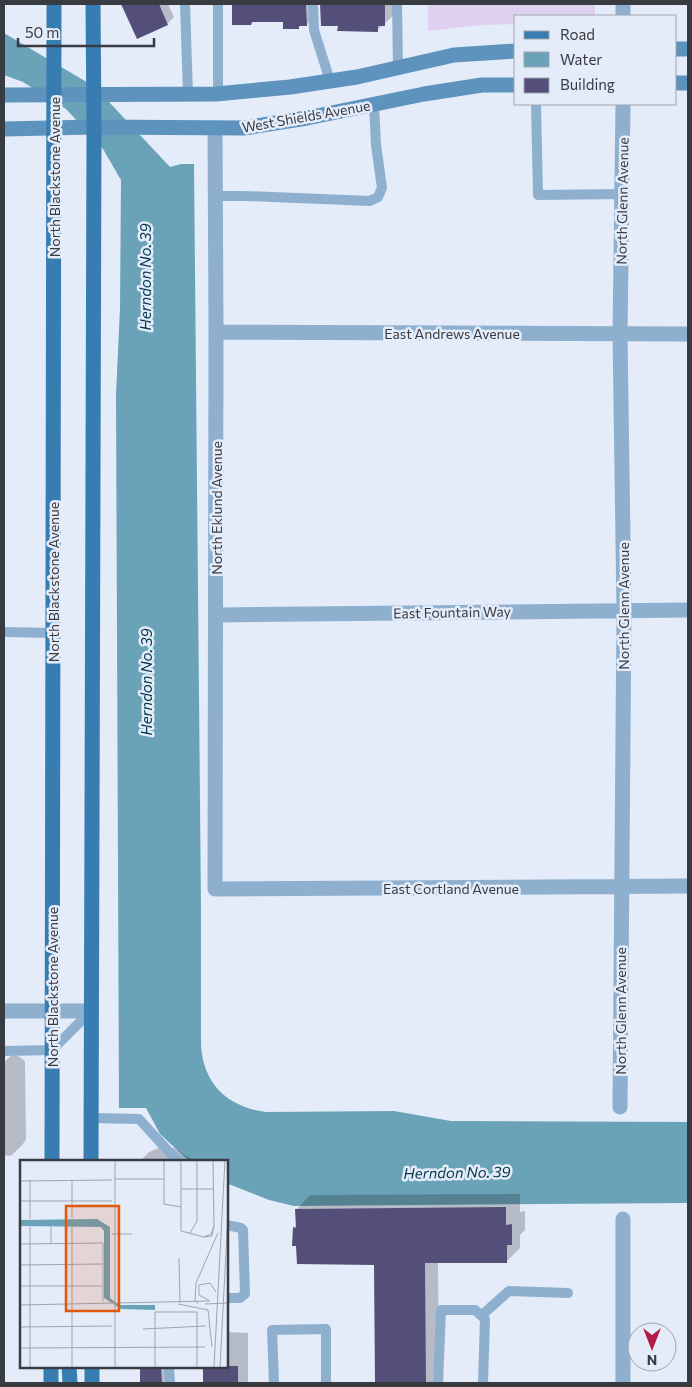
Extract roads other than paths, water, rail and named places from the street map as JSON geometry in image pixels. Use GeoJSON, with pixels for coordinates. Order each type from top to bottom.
{"type":"FeatureCollection","features":[{"type":"Feature","properties":{"kind":"main road","name":"North Blackstone Avenue"},"geometry":{"type":"LineString","coordinates":[[52,1160],[54,4]]}},
{"type":"Feature","properties":{"kind":"main road"},"geometry":{"type":"LineString","coordinates":[[92,1160],[93,4]]}},
{"type":"Feature","properties":{"kind":"main road"},"geometry":{"type":"LineString","coordinates":[[4,95],[188,94],[290,88],[398,68],[454,55],[514,51]]}},
{"type":"Feature","properties":{"kind":"main road","name":"West Shields Avenue"},"geometry":{"type":"LineString","coordinates":[[4,129],[94,127],[244,128],[307,118],[424,94],[482,85],[514,85]]}},
{"type":"Feature","properties":{"kind":"main road"},"geometry":{"type":"LineString","coordinates":[[51,1367],[51,1383]]}},
{"type":"Feature","properties":{"kind":"main road"},"geometry":{"type":"LineString","coordinates":[[69,1367],[70,1383]]}},
{"type":"Feature","properties":{"kind":"main road"},"geometry":{"type":"LineString","coordinates":[[92,1367],[92,1383]]}},
{"type":"Feature","properties":{"kind":"street","name":"North Glenn Avenue"},"geometry":{"type":"LineString","coordinates":[[620,1107],[624,610],[620,334],[623,105]]}},
{"type":"Feature","properties":{"kind":"street","name":"North Eklund Avenue"},"geometry":{"type":"LineString","coordinates":[[215,128],[215,889]]}},
{"type":"Feature","properties":{"kind":"street","name":"East Andrews Avenue"},"geometry":{"type":"LineString","coordinates":[[216,332],[688,334]]}},
{"type":"Feature","properties":{"kind":"street","name":"East Fountain Way"},"geometry":{"type":"LineString","coordinates":[[216,615],[688,610]]}},
{"type":"Feature","properties":{"kind":"street","name":"East Cortland Avenue"},"geometry":{"type":"LineString","coordinates":[[215,889],[688,886]]}},
{"type":"Feature","properties":{"kind":"street"},"geometry":{"type":"LineString","coordinates":[[4,1011],[91,1012]]}},
{"type":"Feature","properties":{"kind":"street"},"geometry":{"type":"LineString","coordinates":[[623,1218],[623,1383]]}},
{"type":"Feature","properties":{"kind":"lane"},"geometry":{"type":"LineString","coordinates":[[185,4],[188,94]]}},
{"type":"Feature","properties":{"kind":"lane"},"geometry":{"type":"LineString","coordinates":[[218,4],[218,93]]}},
{"type":"Feature","properties":{"kind":"lane"},"geometry":{"type":"LineString","coordinates":[[313,4],[314,30],[330,81]]}},
{"type":"Feature","properties":{"kind":"lane"},"geometry":{"type":"LineString","coordinates":[[397,4],[398,68]]}},
{"type":"Feature","properties":{"kind":"lane"},"geometry":{"type":"LineString","coordinates":[[215,196],[370,201],[378,197],[382,188],[376,145],[374,104]]}},
{"type":"Feature","properties":{"kind":"lane"},"geometry":{"type":"LineString","coordinates":[[536,105],[538,195],[622,194]]}},
{"type":"Feature","properties":{"kind":"lane"},"geometry":{"type":"LineString","coordinates":[[4,632],[53,632]]}},
{"type":"Feature","properties":{"kind":"lane"},"geometry":{"type":"LineString","coordinates":[[4,1051],[52,1050],[91,1012]]}},
{"type":"Feature","properties":{"kind":"lane"},"geometry":{"type":"LineString","coordinates":[[92,1118],[139,1119],[179,1160]]}},
{"type":"Feature","properties":{"kind":"lane"},"geometry":{"type":"LineString","coordinates":[[228,1225],[243,1230],[245,1294],[240,1298],[228,1298]]}},
{"type":"Feature","properties":{"kind":"lane"},"geometry":{"type":"LineString","coordinates":[[482,1315],[509,1291],[568,1293]]}},
{"type":"Feature","properties":{"kind":"lane"},"geometry":{"type":"LineString","coordinates":[[438,1383],[441,1310],[475,1310],[485,1319],[483,1383]]}},
{"type":"Feature","properties":{"kind":"lane"},"geometry":{"type":"LineString","coordinates":[[274,1383],[272,1330],[326,1329],[326,1383]]}},
{"type":"Feature","properties":{"kind":"lane"},"geometry":{"type":"LineString","coordinates":[[169,1367],[170,1383]]}},
{"type":"Feature","properties":{"kind":"water","name":"Herndon No. 39"},"geometry":{"type":"Polygon","coordinates":[[[4,33],[95,87],[170,167],[181,164],[194,164],[201,1046],[203,1060],[213,1083],[220,1092],[240,1105],[266,1112],[394,1111],[451,1121],[688,1122],[688,1203],[294,1206],[269,1200],[228,1184],[228,1160],[188,1160],[160,1134],[146,1108],[119,1108],[116,395],[120,308],[121,180],[103,149],[66,109],[23,82],[4,75],[4,33]]]}}]}
